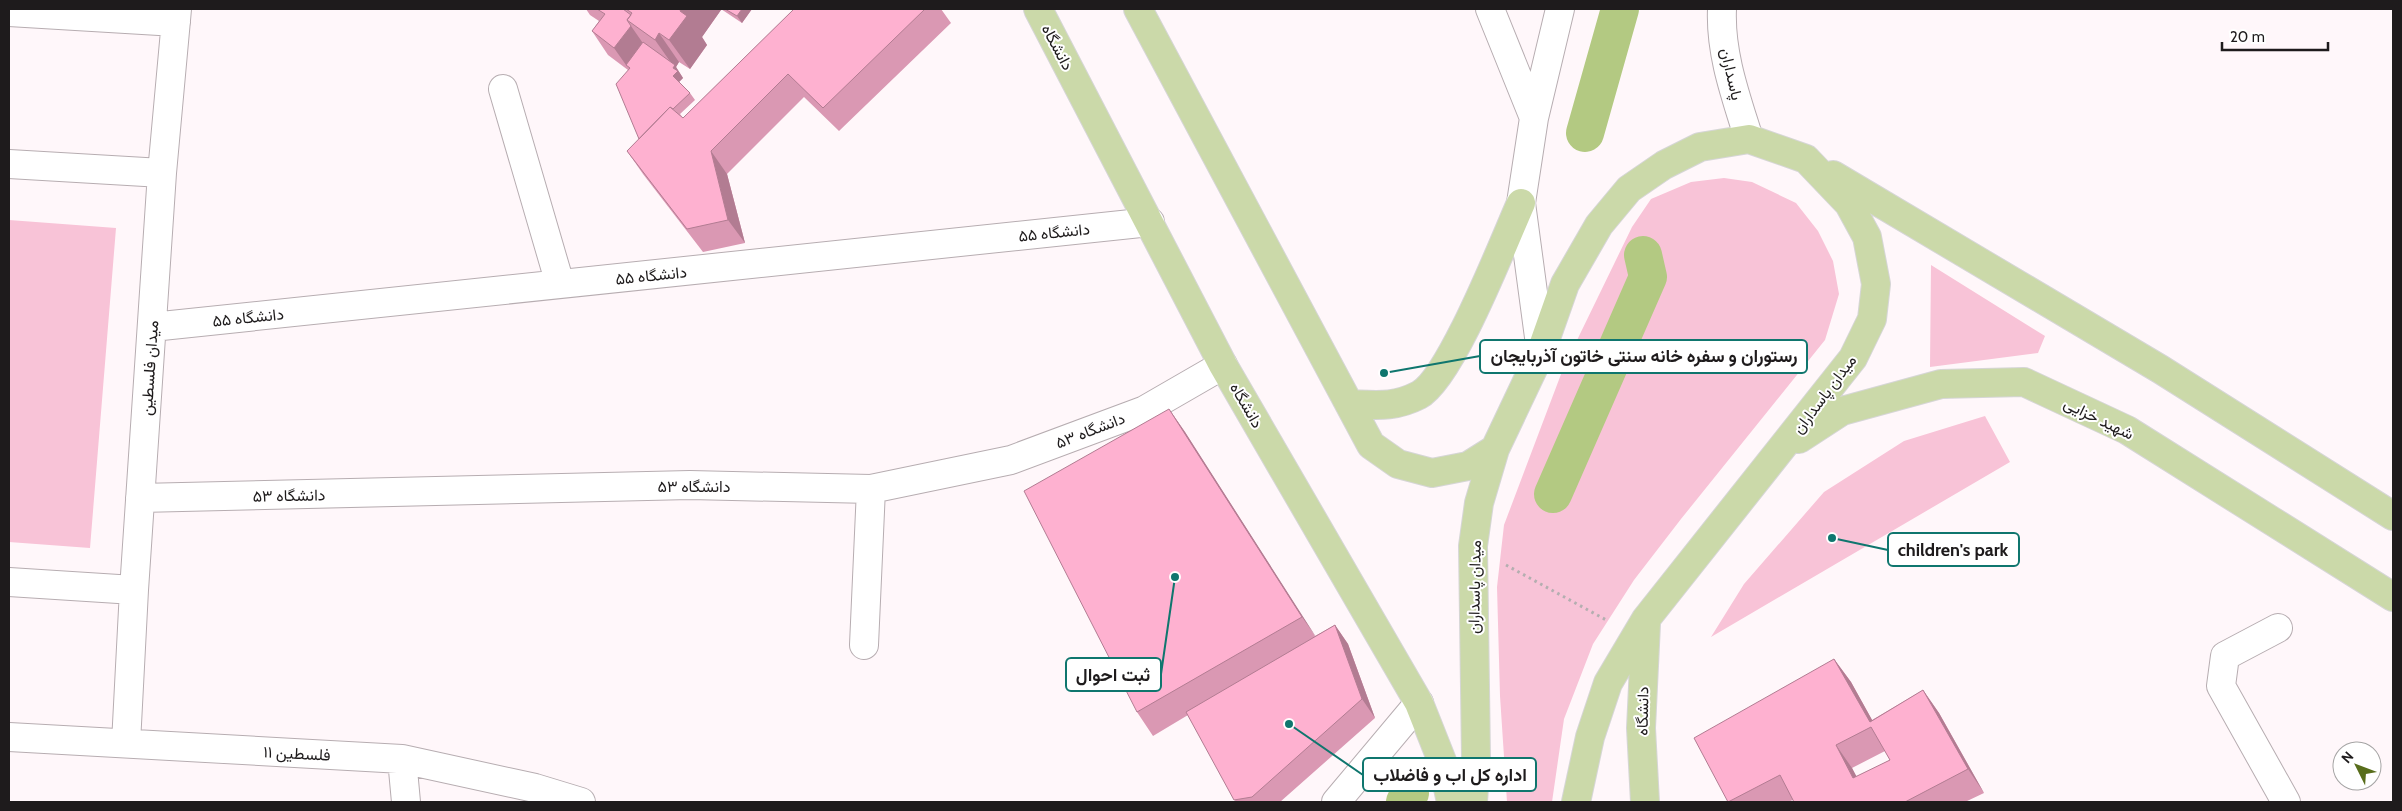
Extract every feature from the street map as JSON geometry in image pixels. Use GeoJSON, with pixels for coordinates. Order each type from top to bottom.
{"type":"FeatureCollection","features":[{"type":"Feature","properties":{"kind":"main road","name":"دانشگاه"},"geometry":{"type":"LineString","coordinates":[[1038,9],[1223,365],[1420,703],[1442,761],[1451,802]]}},
{"type":"Feature","properties":{"kind":"main road"},"geometry":{"type":"LineString","coordinates":[[1138,9],[1371,445],[1398,464],[1432,473],[1468,466],[1495,449]]}},
{"type":"Feature","properties":{"kind":"main road","name":"میدان پاسداران"},"geometry":{"type":"LineString","coordinates":[[1473,802],[1476,759],[1473,546],[1480,503],[1495,449],[1541,352],[1565,284],[1599,225],[1629,189],[1664,165],[1700,147],[1749,139],[1806,159],[1849,204],[1867,237],[1876,284],[1872,319],[1853,358],[1646,619],[1608,683],[1590,737],[1576,802]]}},
{"type":"Feature","properties":{"kind":"main road"},"geometry":{"type":"LineString","coordinates":[[1806,159],[2160,369],[2393,516]]}},
{"type":"Feature","properties":{"kind":"main road"},"geometry":{"type":"LineString","coordinates":[[1348,404],[1391,406],[1421,394],[1443,370],[1521,203]]}},
{"type":"Feature","properties":{"kind":"main road","name":"شهید خزایی"},"geometry":{"type":"LineString","coordinates":[[1779,453],[1842,411],[1941,384],[2024,382],[2127,430],[2393,598]]}},
{"type":"Feature","properties":{"kind":"main road","name":"دانشگاه"},"geometry":{"type":"LineString","coordinates":[[1645,802],[1641,728],[1646,619]]}},
{"type":"Feature","properties":{"kind":"street"},"geometry":{"type":"LineString","coordinates":[[1490,9],[1534,118]]}},
{"type":"Feature","properties":{"kind":"street"},"geometry":{"type":"LineString","coordinates":[[1541,352],[1521,203],[1534,118],[1560,9]]}},
{"type":"Feature","properties":{"kind":"street","name":"پاسداران"},"geometry":{"type":"LineString","coordinates":[[1722,9],[1728,72],[1749,139]]}},
{"type":"Feature","properties":{"kind":"street"},"geometry":{"type":"LineString","coordinates":[[9,12],[177,16]]}},
{"type":"Feature","properties":{"kind":"street","name":"میدان فلسطین"},"geometry":{"type":"LineString","coordinates":[[126,743],[134,590],[162,173],[177,16]]}},
{"type":"Feature","properties":{"kind":"street"},"geometry":{"type":"LineString","coordinates":[[503,89],[560,284]]}},
{"type":"Feature","properties":{"kind":"street"},"geometry":{"type":"LineString","coordinates":[[9,164],[162,173]]}},
{"type":"Feature","properties":{"kind":"street","name":"دانشگاه ۵۵"},"geometry":{"type":"LineString","coordinates":[[152,327],[1150,222]]}},
{"type":"Feature","properties":{"kind":"street","name":"دانشگاه ۵۳"},"geometry":{"type":"LineString","coordinates":[[140,498],[690,485],[871,489],[1011,460],[1144,410],[1223,365]]}},
{"type":"Feature","properties":{"kind":"street"},"geometry":{"type":"LineString","coordinates":[[864,646],[871,489]]}},
{"type":"Feature","properties":{"kind":"street"},"geometry":{"type":"LineString","coordinates":[[9,582],[134,590]]}},
{"type":"Feature","properties":{"kind":"street"},"geometry":{"type":"LineString","coordinates":[[2278,628],[2225,656],[2221,686],[2286,802]]}},
{"type":"Feature","properties":{"kind":"street"},"geometry":{"type":"LineString","coordinates":[[1336,802],[1420,703]]}},
{"type":"Feature","properties":{"kind":"street","name":"فلسطین ۱۱"},"geometry":{"type":"LineString","coordinates":[[9,737],[402,759],[535,788],[581,802]]}},
{"type":"Feature","properties":{"kind":"street"},"geometry":{"type":"LineString","coordinates":[[402,759],[406,802]]}},
{"type":"Feature","properties":{"kind":"path"},"geometry":{"type":"LineString","coordinates":[[1473,546],[1598,616],[1620,626],[1646,619]]}},
{"type":"Feature","properties":{"kind":"shaded area"},"geometry":{"type":"Polygon","coordinates":[[[1724,178],[1752,182],[1796,203],[1818,231],[1833,261],[1839,294],[1825,340],[1634,580],[1593,644],[1564,719],[1552,802],[1507,802],[1500,696],[1497,587],[1504,525],[1563,369],[1632,227],[1651,199],[1691,182],[1724,178]]]}},
{"type":"Feature","properties":{"kind":"shaded area"},"geometry":{"type":"Polygon","coordinates":[[[9,220],[116,228],[90,548],[9,542],[9,220]]]}},
{"type":"Feature","properties":{"kind":"shaded area"},"geometry":{"type":"Polygon","coordinates":[[[1931,265],[2045,336],[2038,353],[1930,367],[1931,265]]]}},
{"type":"Feature","properties":{"kind":"shaded area"},"geometry":{"type":"Polygon","coordinates":[[[1985,416],[2010,462],[1711,637],[1744,584],[1824,492],[1904,441],[1985,416]]]}},
{"type":"Feature","properties":{"kind":"building"},"geometry":{"type":"Polygon","coordinates":[[[597,9],[623,9],[631,15],[627,20],[631,26],[614,48],[592,31],[605,14],[597,9]]]}},
{"type":"Feature","properties":{"kind":"building"},"geometry":{"type":"Polygon","coordinates":[[[626,9],[681,9],[680,11],[687,16],[669,40],[659,33],[655,40],[627,20],[632,13],[626,9]]]}},
{"type":"Feature","properties":{"kind":"building"},"geometry":{"type":"Polygon","coordinates":[[[725,9],[742,9],[737,16],[725,9]]]}},
{"type":"Feature","properties":{"kind":"building"},"geometry":{"type":"Polygon","coordinates":[[[794,9],[925,9],[823,108],[788,74],[711,151],[728,220],[687,229],[627,151],[670,107],[683,118],[794,9]]]}},
{"type":"Feature","properties":{"kind":"building"},"geometry":{"type":"Polygon","coordinates":[[[643,42],[675,65],[673,68],[678,71],[673,76],[690,93],[673,109],[670,107],[639,139],[616,84],[630,68],[626,65],[643,42]]]}},
{"type":"Feature","properties":{"kind":"building"},"geometry":{"type":"Polygon","coordinates":[[[1169,409],[1302,617],[1137,712],[1024,491],[1169,409]]]}},
{"type":"Feature","properties":{"kind":"building"},"geometry":{"type":"Polygon","coordinates":[[[1335,625],[1362,699],[1252,797],[1234,800],[1186,712],[1335,625]]]}},
{"type":"Feature","properties":{"kind":"building"},"geometry":{"type":"Polygon","coordinates":[[[1834,659],[1870,722],[1923,690],[1968,769],[1905,802],[1794,802],[1780,775],[1728,802],[1694,738],[1834,659]],[[1871,727],[1836,745],[1853,778],[1890,760],[1871,727]]]}},
{"type":"Feature","properties":{"kind":"waterway"},"geometry":{"type":"LineString","coordinates":[[1585,133],[1620,9]]}},
{"type":"Feature","properties":{"kind":"waterway"},"geometry":{"type":"LineString","coordinates":[[1553,494],[1648,277],[1643,255]]}},
{"type":"Feature","properties":{"kind":"waterway"},"geometry":{"type":"LineString","coordinates":[[1405,802],[1410,793]]}},
{"type":"Feature","properties":{"kind":"place","name":"رستوران و سفره خانه سنتی خاتون آذربایجان"},"geometry":{"type":"Point","coordinates":[1384,373]}},
{"type":"Feature","properties":{"kind":"place","name":"children's park"},"geometry":{"type":"Point","coordinates":[1832,538]}},
{"type":"Feature","properties":{"kind":"place","name":"ثبت احوال"},"geometry":{"type":"Point","coordinates":[1175,577]}},
{"type":"Feature","properties":{"kind":"place","name":"اداره کل اب و فاضلاب"},"geometry":{"type":"Point","coordinates":[1289,724]}}]}
